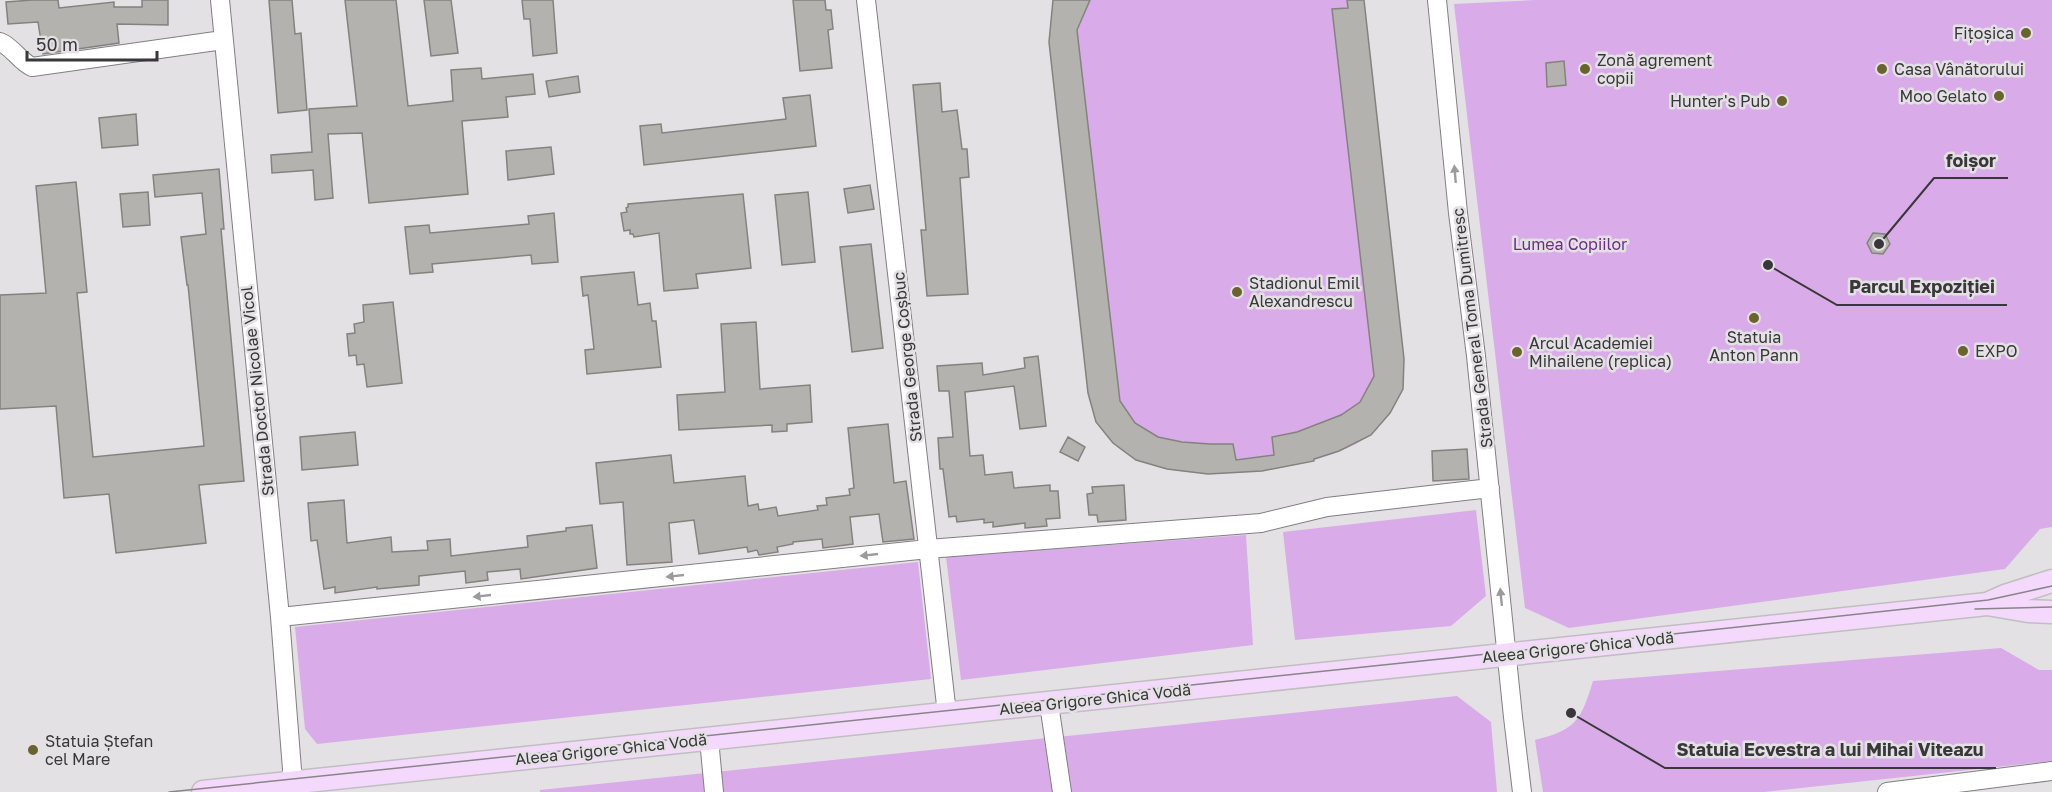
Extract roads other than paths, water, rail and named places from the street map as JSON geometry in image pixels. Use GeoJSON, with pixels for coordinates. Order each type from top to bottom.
{"type":"FeatureCollection","features":[{"type":"Feature","properties":{"kind":"main road","name":"Aleea Grigore Ghica Vodă"},"geometry":{"type":"LineString","coordinates":[[1987,604],[2004,596],[2052,581]]}},
{"type":"Feature","properties":{"kind":"main road","name":"Aleea Grigore Ghica Vodă"},"geometry":{"type":"LineString","coordinates":[[203,792],[1987,604],[2028,611],[2052,612]]}},
{"type":"Feature","properties":{"kind":"street","name":"Strada Doctor Nicolae Vicol"},"geometry":{"type":"LineString","coordinates":[[220,0],[280,617],[293,782]]}},
{"type":"Feature","properties":{"kind":"street","name":"Strada George Coșbuc"},"geometry":{"type":"LineString","coordinates":[[866,0],[947,714]]}},
{"type":"Feature","properties":{"kind":"street","name":"Strada General Toma Dumitresc"},"geometry":{"type":"LineString","coordinates":[[1437,0],[1458,213],[1476,356],[1522,792]]}},
{"type":"Feature","properties":{"kind":"street"},"geometry":{"type":"LineString","coordinates":[[0,42],[7,44],[25,64],[32,67],[223,40]]}},
{"type":"Feature","properties":{"kind":"street"},"geometry":{"type":"LineString","coordinates":[[280,617],[928,549],[1261,523],[1328,507],[1490,488]]}},
{"type":"Feature","properties":{"kind":"street"},"geometry":{"type":"LineString","coordinates":[[1049,704],[1062,792]]}},
{"type":"Feature","properties":{"kind":"street"},"geometry":{"type":"LineString","coordinates":[[710,739],[714,792]]}},
{"type":"Feature","properties":{"kind":"street"},"geometry":{"type":"LineString","coordinates":[[1887,792],[2052,771]]}},
{"type":"Feature","properties":{"kind":"tram line"},"geometry":{"type":"LineString","coordinates":[[169,792],[1988,600],[2052,586]]}},
{"type":"Feature","properties":{"kind":"tram line"},"geometry":{"type":"LineString","coordinates":[[1975,609],[2052,607]]}},
{"type":"Feature","properties":{"kind":"place","name":"Fițoșica"},"geometry":{"type":"Point","coordinates":[2026,33]}},
{"type":"Feature","properties":{"kind":"place","name":"Zonă agrement copii"},"geometry":{"type":"Point","coordinates":[1585,69]}},
{"type":"Feature","properties":{"kind":"place","name":"Casa Vânătorului"},"geometry":{"type":"Point","coordinates":[1882,69]}},
{"type":"Feature","properties":{"kind":"place","name":"Moo Gelato"},"geometry":{"type":"Point","coordinates":[1999,96]}},
{"type":"Feature","properties":{"kind":"place","name":"Hunter's Pub"},"geometry":{"type":"Point","coordinates":[1782,101]}},
{"type":"Feature","properties":{"kind":"place","name":"foișor"},"geometry":{"type":"Point","coordinates":[1879,244]}},
{"type":"Feature","properties":{"kind":"place","name":"Parcul Expoziției"},"geometry":{"type":"Point","coordinates":[1768,265]}},
{"type":"Feature","properties":{"kind":"place","name":"Stadionul Emil Alexandrescu"},"geometry":{"type":"Point","coordinates":[1237,292]}},
{"type":"Feature","properties":{"kind":"place","name":"Statuia Anton Pann"},"geometry":{"type":"Point","coordinates":[1754,318]}},
{"type":"Feature","properties":{"kind":"place","name":"EXPO"},"geometry":{"type":"Point","coordinates":[1963,351]}},
{"type":"Feature","properties":{"kind":"place","name":"Arcul Academiei Mihailene (replica)"},"geometry":{"type":"Point","coordinates":[1517,352]}},
{"type":"Feature","properties":{"kind":"place","name":"Statuia Ecvestra a lui Mihai Viteazu"},"geometry":{"type":"Point","coordinates":[1571,713]}},
{"type":"Feature","properties":{"kind":"place","name":"Statuia Ștefan cel Mare"},"geometry":{"type":"Point","coordinates":[33,750]}},
{"type":"Feature","properties":{"kind":"park label","name":"Lumea Copiilor"},"geometry":{"type":"Point","coordinates":[1570,244]}}]}
